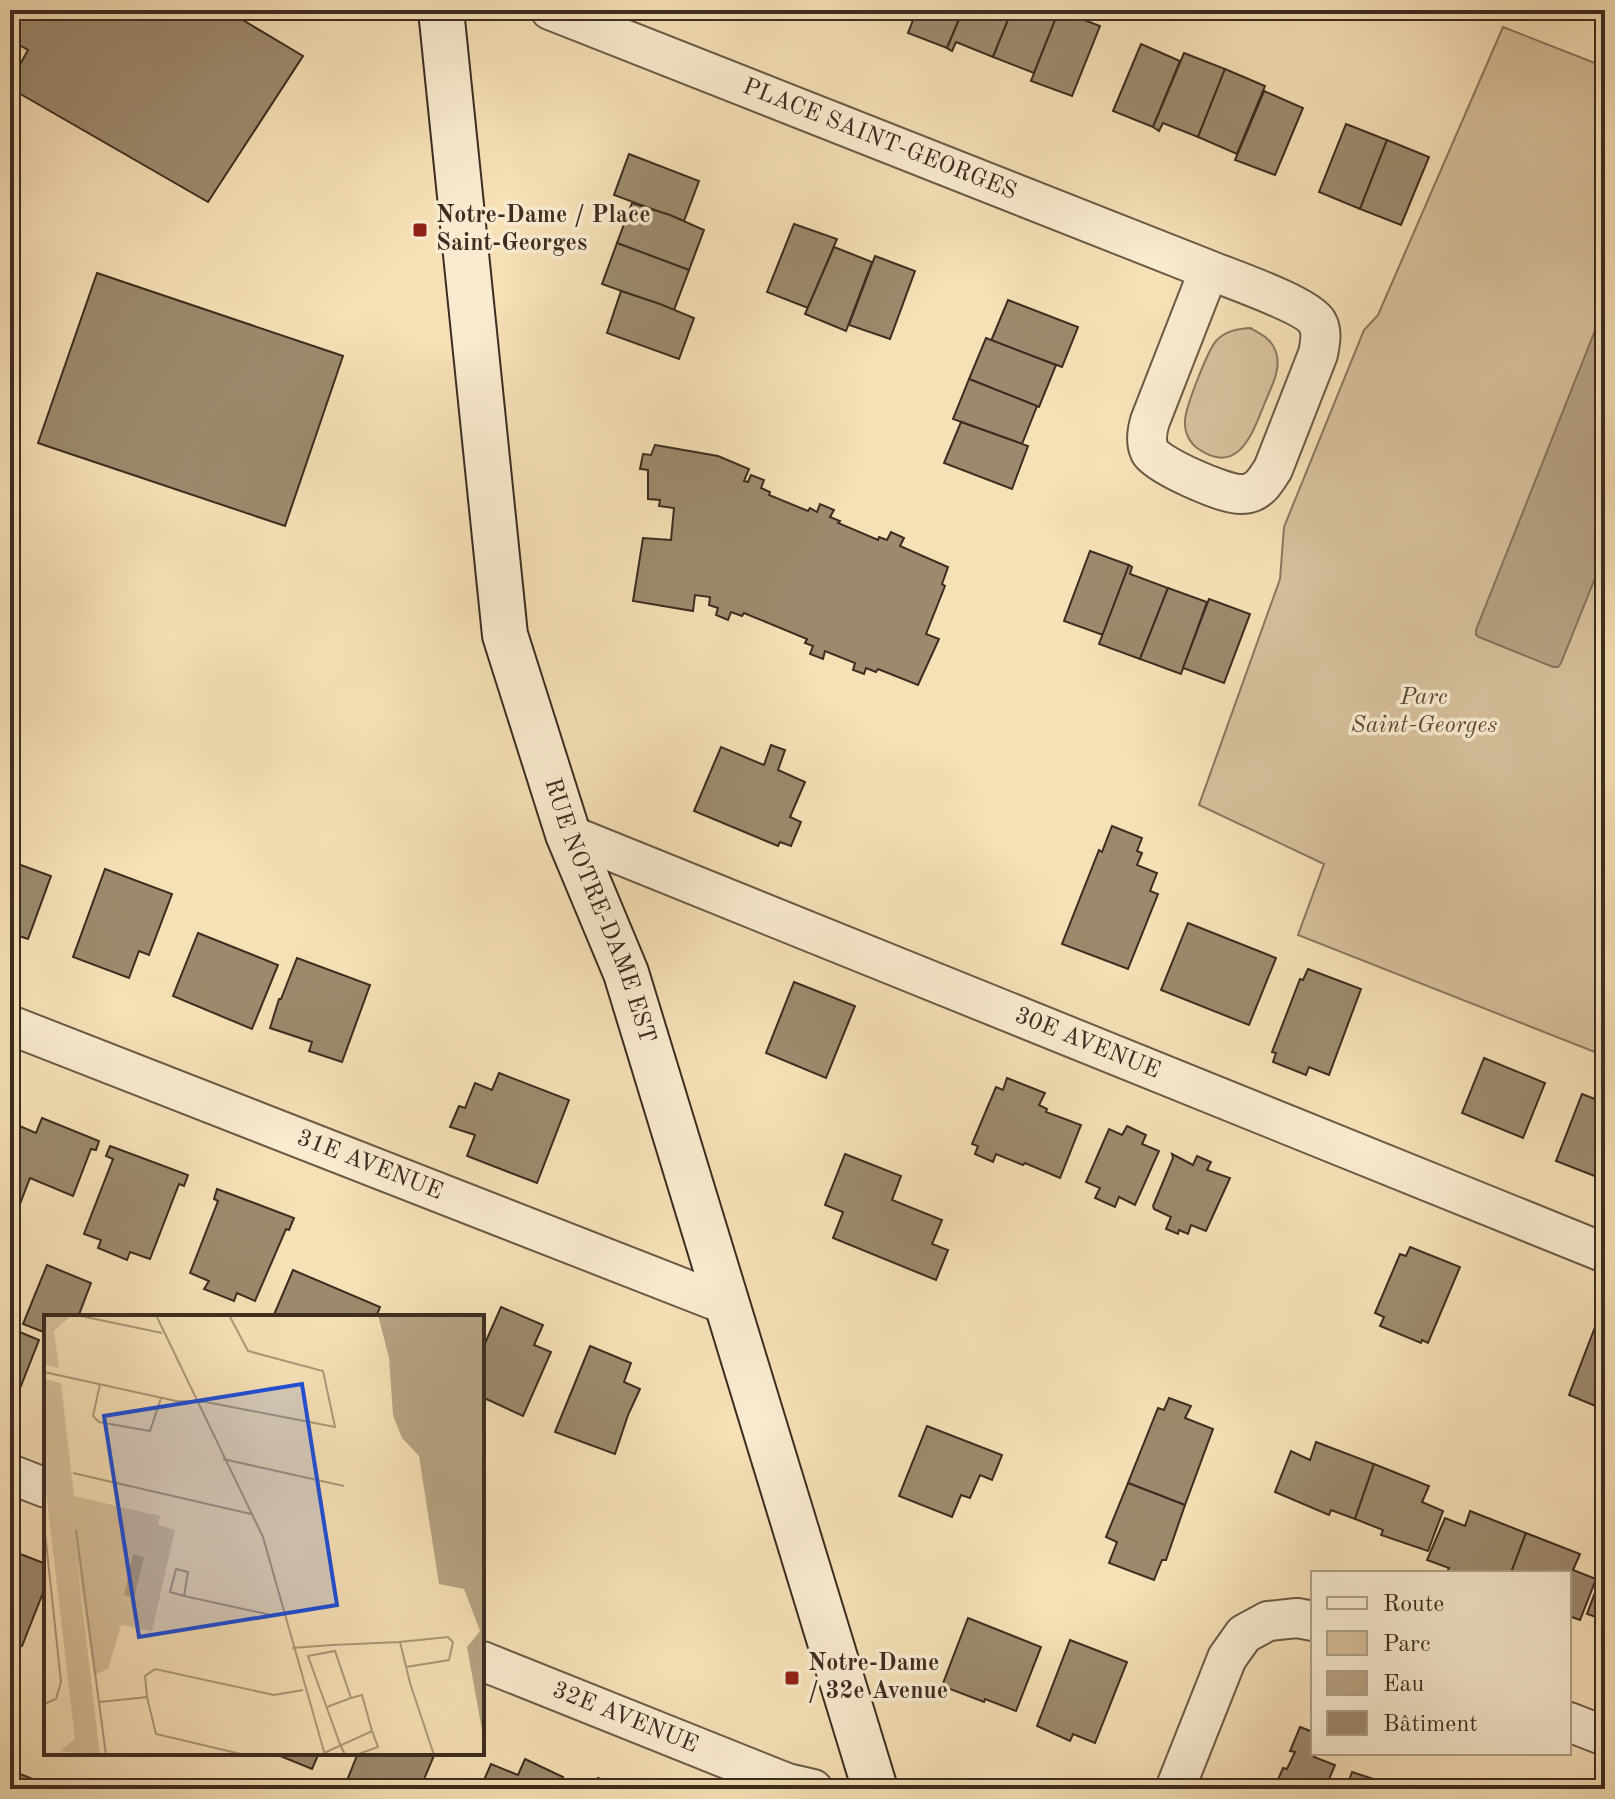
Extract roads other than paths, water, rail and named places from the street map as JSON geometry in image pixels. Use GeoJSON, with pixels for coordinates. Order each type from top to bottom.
{"type":"FeatureCollection","features":[{"type":"Feature","properties":{"kind":"main road","name":"RUE NOTRE-DAME EST"},"geometry":{"type":"LineString","coordinates":[[441,10],[505,635],[568,834],[626,973],[875,1789]]}},
{"type":"Feature","properties":{"kind":"street","name":"PLACE SAINT-GEORGES"},"geometry":{"type":"LineString","coordinates":[[550,10],[1209,270],[1312,315],[1319,325],[1321,338],[1318,354],[1273,469],[1254,492],[1240,494],[1226,491],[1169,468],[1148,449],[1146,436],[1150,421],[1209,270]]}},
{"type":"Feature","properties":{"kind":"street","name":"30E AVENUE"},"geometry":{"type":"LineString","coordinates":[[568,834],[1605,1253]]}},
{"type":"Feature","properties":{"kind":"street","name":"31E AVENUE"},"geometry":{"type":"LineString","coordinates":[[10,1025],[729,1306]]}},
{"type":"Feature","properties":{"kind":"street"},"geometry":{"type":"LineString","coordinates":[[10,1474],[44,1487]]}},
{"type":"Feature","properties":{"kind":"street"},"geometry":{"type":"LineString","coordinates":[[1175,1789],[1227,1658],[1244,1634],[1268,1621],[1297,1618],[1311,1621]]}},
{"type":"Feature","properties":{"kind":"street","name":"32E AVENUE"},"geometry":{"type":"LineString","coordinates":[[484,1662],[787,1783],[813,1789]]}},
{"type":"Feature","properties":{"kind":"street"},"geometry":{"type":"LineString","coordinates":[[1571,1723],[1605,1736]]}},
{"type":"Feature","properties":{"kind":"water"},"geometry":{"type":"Polygon","coordinates":[[[1605,309],[1605,553],[1561,663],[1553,667],[1479,637],[1476,630],[1605,309]]]}},
{"type":"Feature","properties":{"kind":"place","name":"Notre-Dame / Place Saint-Georges"},"geometry":{"type":"Point","coordinates":[420,230]}},
{"type":"Feature","properties":{"kind":"place","name":"Notre-Dame / 32e Avenue"},"geometry":{"type":"Point","coordinates":[792,1678]}},
{"type":"Feature","properties":{"kind":"park label","name":"Parc Saint-Georges"},"geometry":{"type":"Point","coordinates":[1424,712]}}]}
